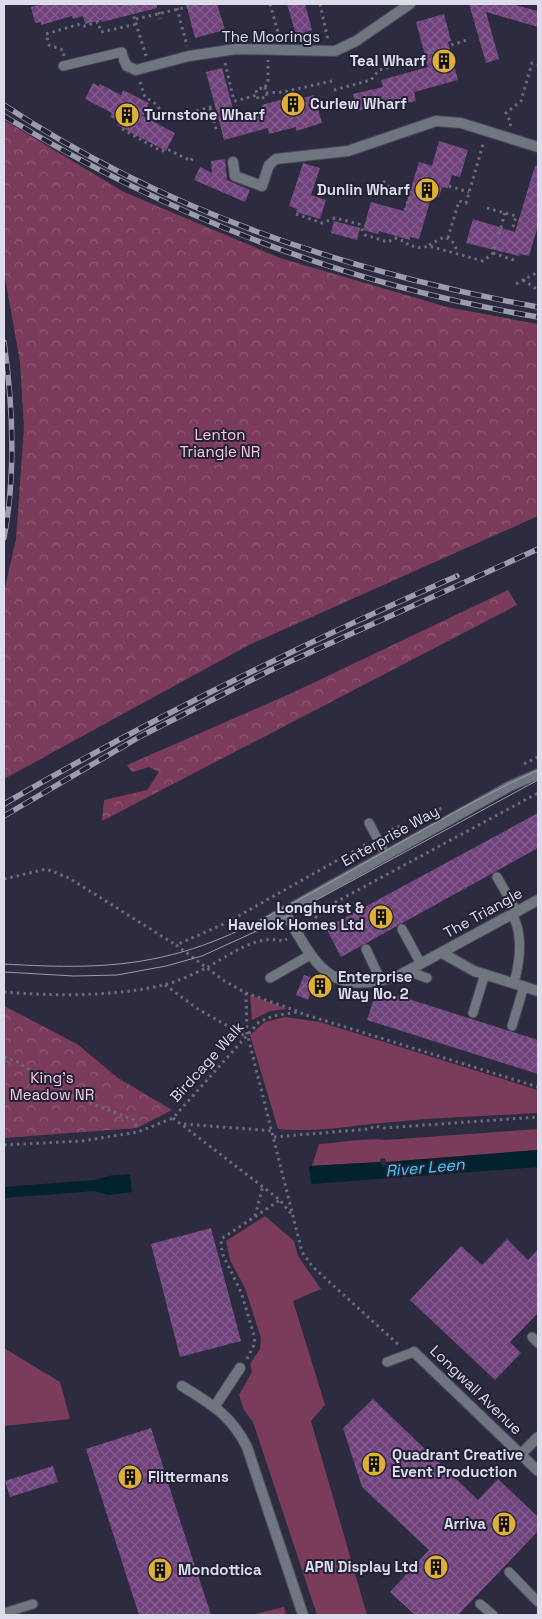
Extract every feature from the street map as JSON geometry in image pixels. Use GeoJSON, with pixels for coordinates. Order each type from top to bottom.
{"type":"FeatureCollection","features":[{"type":"Feature","properties":{"kind":"street","name":"The Moorings"},"geometry":{"type":"LineString","coordinates":[[136,70],[189,56],[221,51],[331,52],[356,41],[410,4]]}},
{"type":"Feature","properties":{"kind":"street"},"geometry":{"type":"LineString","coordinates":[[124,60],[127,66],[136,70]]}},
{"type":"Feature","properties":{"kind":"street"},"geometry":{"type":"LineString","coordinates":[[233,162],[236,176],[262,186],[269,164],[276,159],[348,151],[436,121],[461,123],[538,147]]}},
{"type":"Feature","properties":{"kind":"street","name":"Enterprise Way"},"geometry":{"type":"LineString","coordinates":[[257,927],[510,786],[538,774]]}},
{"type":"Feature","properties":{"kind":"street","name":"The Triangle"},"geometry":{"type":"LineString","coordinates":[[284,911],[320,969],[335,978],[356,984],[381,981],[408,971],[538,900]]}},
{"type":"Feature","properties":{"kind":"street","name":"The Triangle"},"geometry":{"type":"LineString","coordinates":[[442,953],[474,971],[538,991]]}},
{"type":"Feature","properties":{"kind":"street","name":"Longwall Avenue"},"geometry":{"type":"LineString","coordinates":[[414,1352],[538,1471]]}},
{"type":"Feature","properties":{"kind":"street"},"geometry":{"type":"LineString","coordinates":[[215,1406],[240,1368]]}},
{"type":"Feature","properties":{"kind":"street"},"geometry":{"type":"LineString","coordinates":[[182,1386],[215,1406],[237,1428],[247,1446],[302,1615]]}},
{"type":"Feature","properties":{"kind":"street"},"geometry":{"type":"LineString","coordinates":[[521,1454],[538,1437]]}},
{"type":"Feature","properties":{"kind":"lane"},"geometry":{"type":"LineString","coordinates":[[65,66],[122,52],[124,60]]}},
{"type":"Feature","properties":{"kind":"lane"},"geometry":{"type":"LineString","coordinates":[[369,823],[386,855]]}},
{"type":"Feature","properties":{"kind":"lane"},"geometry":{"type":"LineString","coordinates":[[497,877],[515,913],[520,938],[519,985],[512,1026]]}},
{"type":"Feature","properties":{"kind":"lane"},"geometry":{"type":"LineString","coordinates":[[402,929],[420,964]]}},
{"type":"Feature","properties":{"kind":"lane"},"geometry":{"type":"LineString","coordinates":[[366,949],[381,981]]}},
{"type":"Feature","properties":{"kind":"lane"},"geometry":{"type":"LineString","coordinates":[[270,978],[310,955]]}},
{"type":"Feature","properties":{"kind":"lane"},"geometry":{"type":"LineString","coordinates":[[408,971],[427,978]]}},
{"type":"Feature","properties":{"kind":"lane"},"geometry":{"type":"LineString","coordinates":[[473,1013],[484,974]]}},
{"type":"Feature","properties":{"kind":"lane"},"geometry":{"type":"LineString","coordinates":[[387,1362],[414,1352]]}},
{"type":"Feature","properties":{"kind":"lane"},"geometry":{"type":"LineString","coordinates":[[509,1572],[538,1602]]}},
{"type":"Feature","properties":{"kind":"lane"},"geometry":{"type":"LineString","coordinates":[[4,1613],[33,1604]]}},
{"type":"Feature","properties":{"kind":"lane"},"geometry":{"type":"LineString","coordinates":[[480,1604],[493,1615]]}},
{"type":"Feature","properties":{"kind":"path"},"geometry":{"type":"LineString","coordinates":[[130,4],[136,18],[149,66]]}},
{"type":"Feature","properties":{"kind":"path"},"geometry":{"type":"LineString","coordinates":[[136,18],[195,4]]}},
{"type":"Feature","properties":{"kind":"path"},"geometry":{"type":"LineString","coordinates":[[270,4],[283,51]]}},
{"type":"Feature","properties":{"kind":"path"},"geometry":{"type":"LineString","coordinates":[[320,4],[331,52]]}},
{"type":"Feature","properties":{"kind":"path"},"geometry":{"type":"LineString","coordinates":[[177,8],[189,56]]}},
{"type":"Feature","properties":{"kind":"path"},"geometry":{"type":"LineString","coordinates":[[159,12],[160,18]]}},
{"type":"Feature","properties":{"kind":"path"},"geometry":{"type":"LineString","coordinates":[[65,66],[63,50],[49,45],[46,34],[80,24],[84,26],[98,22],[101,32],[137,24]]}},
{"type":"Feature","properties":{"kind":"path"},"geometry":{"type":"LineString","coordinates":[[445,47],[470,38]]}},
{"type":"Feature","properties":{"kind":"path"},"geometry":{"type":"LineString","coordinates":[[334,90],[370,80],[379,70],[426,58],[430,50],[435,49]]}},
{"type":"Feature","properties":{"kind":"path"},"geometry":{"type":"LineString","coordinates":[[265,87],[256,90],[258,99],[267,96],[265,87],[268,82],[268,50]]}},
{"type":"Feature","properties":{"kind":"path"},"geometry":{"type":"LineString","coordinates":[[221,51],[234,101]]}},
{"type":"Feature","properties":{"kind":"path"},"geometry":{"type":"LineString","coordinates":[[506,137],[511,123],[506,113],[522,101],[532,63],[538,65]]}},
{"type":"Feature","properties":{"kind":"path"},"geometry":{"type":"LineString","coordinates":[[136,70],[145,97],[167,120],[218,106]]}},
{"type":"Feature","properties":{"kind":"path"},"geometry":{"type":"LineString","coordinates":[[266,93],[283,92],[332,81]]}},
{"type":"Feature","properties":{"kind":"path"},"geometry":{"type":"LineString","coordinates":[[228,103],[257,95]]}},
{"type":"Feature","properties":{"kind":"path"},"geometry":{"type":"LineString","coordinates":[[144,121],[153,104]]}},
{"type":"Feature","properties":{"kind":"path"},"geometry":{"type":"LineString","coordinates":[[210,108],[217,132]]}},
{"type":"Feature","properties":{"kind":"path"},"geometry":{"type":"LineString","coordinates":[[122,129],[161,151],[169,150],[191,161],[193,157]]}},
{"type":"Feature","properties":{"kind":"path"},"geometry":{"type":"LineString","coordinates":[[135,136],[139,130]]}},
{"type":"Feature","properties":{"kind":"path"},"geometry":{"type":"LineString","coordinates":[[448,238],[459,202],[466,203],[487,131]]}},
{"type":"Feature","properties":{"kind":"path"},"geometry":{"type":"LineString","coordinates":[[383,181],[391,188],[410,194],[405,210]]}},
{"type":"Feature","properties":{"kind":"path"},"geometry":{"type":"LineString","coordinates":[[449,186],[469,192]]}},
{"type":"Feature","properties":{"kind":"path"},"geometry":{"type":"LineString","coordinates":[[487,208],[516,216],[513,227]]}},
{"type":"Feature","properties":{"kind":"path"},"geometry":{"type":"LineString","coordinates":[[499,234],[505,213]]}},
{"type":"Feature","properties":{"kind":"path"},"geometry":{"type":"LineString","coordinates":[[296,214],[322,222],[335,218],[359,224],[365,235],[388,242],[395,238],[406,242],[408,246],[421,248],[429,246],[444,237],[448,238]]}},
{"type":"Feature","properties":{"kind":"path"},"geometry":{"type":"LineString","coordinates":[[448,238],[456,248],[457,253]]}},
{"type":"Feature","properties":{"kind":"path"},"geometry":{"type":"LineString","coordinates":[[429,246],[483,261],[493,253],[496,243]]}},
{"type":"Feature","properties":{"kind":"path"},"geometry":{"type":"LineString","coordinates":[[493,253],[516,260]]}},
{"type":"Feature","properties":{"kind":"path"},"geometry":{"type":"LineString","coordinates":[[516,284],[538,272]]}},
{"type":"Feature","properties":{"kind":"path"},"geometry":{"type":"LineString","coordinates":[[523,280],[538,290]]}},
{"type":"Feature","properties":{"kind":"path"},"geometry":{"type":"LineString","coordinates":[[523,765],[538,758]]}},
{"type":"Feature","properties":{"kind":"path"},"geometry":{"type":"LineString","coordinates":[[298,933],[312,925],[319,911],[538,794]]}},
{"type":"Feature","properties":{"kind":"path"},"geometry":{"type":"LineString","coordinates":[[176,945],[226,923],[397,827],[408,825],[449,804]]}},
{"type":"Feature","properties":{"kind":"path"},"geometry":{"type":"LineString","coordinates":[[4,879],[46,869],[62,875],[176,945],[222,980],[246,993],[297,1012]]}},
{"type":"Feature","properties":{"kind":"path"},"geometry":{"type":"LineString","coordinates":[[4,992],[44,996],[132,990],[165,985],[206,968],[243,947],[272,939]]}},
{"type":"Feature","properties":{"kind":"path"},"geometry":{"type":"LineString","coordinates":[[165,985],[198,1009],[246,1034]]}},
{"type":"Feature","properties":{"kind":"path"},"geometry":{"type":"LineString","coordinates":[[246,993],[246,1034],[273,1131],[302,1252],[313,1267],[402,1347],[414,1352]]}},
{"type":"Feature","properties":{"kind":"path","name":"Birdcage Walk"},"geometry":{"type":"LineString","coordinates":[[4,1145],[82,1141],[138,1130],[173,1118],[246,1034],[259,1022],[273,1016],[297,1012],[538,1087]]}},
{"type":"Feature","properties":{"kind":"path"},"geometry":{"type":"LineString","coordinates":[[4,1057],[16,1061],[67,1094],[134,1120],[138,1130]]}},
{"type":"Feature","properties":{"kind":"path"},"geometry":{"type":"LineString","coordinates":[[173,1118],[184,1124],[264,1186],[280,1200],[293,1216]]}},
{"type":"Feature","properties":{"kind":"path"},"geometry":{"type":"LineString","coordinates":[[274,1137],[369,1129],[375,1126],[384,1128],[538,1118]]}},
{"type":"Feature","properties":{"kind":"path"},"geometry":{"type":"LineString","coordinates":[[184,1124],[273,1131]]}},
{"type":"Feature","properties":{"kind":"path"},"geometry":{"type":"LineString","coordinates":[[130,1127],[138,1130]]}},
{"type":"Feature","properties":{"kind":"path"},"geometry":{"type":"LineString","coordinates":[[255,1217],[264,1186]]}},
{"type":"Feature","properties":{"kind":"path"},"geometry":{"type":"LineString","coordinates":[[240,1368],[252,1352],[255,1343],[254,1335],[241,1292],[222,1252],[221,1239],[280,1200]]}},
{"type":"Feature","properties":{"kind":"green space","name":"Lenton Triangle NR"},"geometry":{"type":"Polygon","coordinates":[[[4,120],[124,192],[280,258],[447,307],[538,324],[538,516],[249,645],[4,779],[4,592],[16,539],[24,428],[20,362],[4,272],[4,120]]]}},
{"type":"Feature","properties":{"kind":"green space"},"geometry":{"type":"Polygon","coordinates":[[[508,590],[517,605],[102,821],[104,800],[147,790],[159,772],[149,767],[132,772],[127,765],[292,693],[508,590]]]}},
{"type":"Feature","properties":{"kind":"green space"},"geometry":{"type":"Polygon","coordinates":[[[250,995],[287,1009],[270,1011],[252,1020],[250,995]]]}},
{"type":"Feature","properties":{"kind":"green space","name":"King's Meadow NR"},"geometry":{"type":"Polygon","coordinates":[[[4,1006],[77,1044],[118,1078],[172,1110],[137,1128],[4,1138],[4,1006]]]}},
{"type":"Feature","properties":{"kind":"green space"},"geometry":{"type":"Polygon","coordinates":[[[285,1017],[320,1022],[538,1090],[538,1113],[429,1119],[321,1129],[278,1129],[250,1035],[265,1022],[285,1017]]]}},
{"type":"Feature","properties":{"kind":"green space"},"geometry":{"type":"Polygon","coordinates":[[[538,1129],[538,1150],[386,1162],[385,1158],[380,1159],[380,1162],[312,1166],[319,1144],[538,1129]]]}},
{"type":"Feature","properties":{"kind":"green space"},"geometry":{"type":"Polygon","coordinates":[[[265,1216],[294,1241],[298,1256],[321,1289],[293,1301],[325,1405],[311,1421],[367,1615],[317,1615],[253,1422],[244,1410],[239,1395],[252,1372],[250,1364],[260,1349],[261,1338],[245,1288],[230,1260],[226,1241],[265,1216]]]}},
{"type":"Feature","properties":{"kind":"green space"},"geometry":{"type":"Polygon","coordinates":[[[4,1348],[60,1382],[70,1419],[4,1426],[4,1348]]]}},
{"type":"Feature","properties":{"kind":"green space"},"geometry":{"type":"Polygon","coordinates":[[[284,1607],[286,1615],[251,1615],[284,1607]]]}},
{"type":"Feature","properties":{"kind":"water","name":"River Leen"},"geometry":{"type":"Polygon","coordinates":[[[538,1150],[538,1167],[311,1184],[309,1166],[380,1162],[383,1167],[387,1165],[386,1162],[538,1150]]]}},
{"type":"Feature","properties":{"kind":"water"},"geometry":{"type":"Polygon","coordinates":[[[130,1174],[132,1192],[109,1195],[94,1191],[4,1198],[4,1187],[95,1180],[108,1176],[130,1174]]]}},
{"type":"Feature","properties":{"kind":"building"},"geometry":{"type":"Polygon","coordinates":[[[42,4],[157,4],[157,8],[102,22],[101,20],[85,24],[83,16],[73,19],[72,16],[41,25],[41,22],[35,23],[31,7],[42,4]]]}},
{"type":"Feature","properties":{"kind":"building"},"geometry":{"type":"Polygon","coordinates":[[[186,4],[217,4],[225,30],[195,38],[186,4]]]}},
{"type":"Feature","properties":{"kind":"building"},"geometry":{"type":"Polygon","coordinates":[[[287,4],[305,4],[312,30],[296,35],[287,4]]]}},
{"type":"Feature","properties":{"kind":"building"},"geometry":{"type":"Polygon","coordinates":[[[469,4],[511,4],[538,11],[538,27],[486,12],[499,59],[486,63],[469,4]]]}},
{"type":"Feature","properties":{"kind":"building","name":"Teal Wharf"},"geometry":{"type":"Polygon","coordinates":[[[444,14],[451,41],[448,42],[458,80],[414,92],[416,101],[388,108],[387,103],[357,111],[353,94],[383,87],[381,80],[428,67],[416,22],[444,14]]]}},
{"type":"Feature","properties":{"kind":"building","name":"Curlew Wharf"},"geometry":{"type":"Polygon","coordinates":[[[222,68],[236,119],[264,112],[262,105],[290,98],[291,101],[314,95],[322,123],[296,131],[296,127],[269,134],[268,128],[224,140],[206,72],[222,68]]]}},
{"type":"Feature","properties":{"kind":"building","name":"Turnstone Wharf"},"geometry":{"type":"Polygon","coordinates":[[[93,83],[98,86],[100,84],[121,95],[123,90],[149,103],[143,116],[175,133],[166,151],[117,125],[119,121],[110,117],[112,113],[85,99],[93,83]]]}},
{"type":"Feature","properties":{"kind":"building","name":"Dunlin Wharf"},"geometry":{"type":"Polygon","coordinates":[[[439,141],[468,150],[460,177],[452,175],[448,188],[442,187],[439,197],[432,195],[419,239],[410,237],[410,240],[379,231],[378,234],[363,230],[371,202],[404,211],[419,162],[432,166],[439,141]]]}},
{"type":"Feature","properties":{"kind":"building"},"geometry":{"type":"Polygon","coordinates":[[[225,159],[227,180],[250,190],[245,202],[194,180],[200,167],[212,173],[211,161],[225,159]]]}},
{"type":"Feature","properties":{"kind":"building"},"geometry":{"type":"Polygon","coordinates":[[[303,163],[320,168],[311,195],[326,200],[320,219],[296,212],[297,209],[289,206],[303,163]]]}},
{"type":"Feature","properties":{"kind":"building"},"geometry":{"type":"Polygon","coordinates":[[[535,166],[538,166],[538,226],[529,256],[520,254],[519,256],[466,243],[473,219],[515,232],[535,166]]]}},
{"type":"Feature","properties":{"kind":"building"},"geometry":{"type":"Polygon","coordinates":[[[334,221],[360,228],[357,240],[331,233],[334,221]]]}},
{"type":"Feature","properties":{"kind":"building"},"geometry":{"type":"Polygon","coordinates":[[[538,813],[538,848],[341,957],[326,928],[538,813]]]}},
{"type":"Feature","properties":{"kind":"building"},"geometry":{"type":"Polygon","coordinates":[[[304,975],[316,979],[308,1000],[296,995],[304,975]]]}},
{"type":"Feature","properties":{"kind":"building"},"geometry":{"type":"Polygon","coordinates":[[[377,989],[538,1040],[538,1074],[367,1020],[377,989]]]}},
{"type":"Feature","properties":{"kind":"building"},"geometry":{"type":"Polygon","coordinates":[[[211,1228],[241,1341],[180,1357],[151,1244],[211,1228]]]}},
{"type":"Feature","properties":{"kind":"building"},"geometry":{"type":"Polygon","coordinates":[[[507,1239],[528,1260],[538,1249],[538,1313],[510,1342],[521,1353],[495,1380],[410,1300],[461,1246],[482,1265],[507,1239]]]}},
{"type":"Feature","properties":{"kind":"building"},"geometry":{"type":"Polygon","coordinates":[[[373,1399],[478,1500],[498,1479],[538,1517],[538,1531],[458,1615],[415,1615],[390,1592],[429,1550],[362,1487],[343,1428],[373,1399]]]}},
{"type":"Feature","properties":{"kind":"building"},"geometry":{"type":"Polygon","coordinates":[[[151,1428],[211,1615],[139,1615],[86,1449],[151,1428]]]}},
{"type":"Feature","properties":{"kind":"building"},"geometry":{"type":"Polygon","coordinates":[[[53,1466],[58,1482],[10,1497],[5,1481],[53,1466]]]}},
{"type":"Feature","properties":{"kind":"tram line"},"geometry":{"type":"LineString","coordinates":[[4,964],[64,966],[123,964],[183,952],[222,938],[278,911],[454,813],[538,770]]}},
{"type":"Feature","properties":{"kind":"tram line"},"geometry":{"type":"LineString","coordinates":[[4,972],[74,976],[117,975],[166,966],[202,956],[272,924],[538,780]]}},
{"type":"Feature","properties":{"kind":"railway"},"geometry":{"type":"LineString","coordinates":[[4,105],[65,143],[129,177],[194,207],[261,233],[329,256],[398,276],[538,307]]}},
{"type":"Feature","properties":{"kind":"railway"},"geometry":{"type":"LineString","coordinates":[[4,116],[67,153],[131,186],[196,216],[261,242],[328,266],[396,286],[466,303],[538,317]]}},
{"type":"Feature","properties":{"kind":"railway"},"geometry":{"type":"LineString","coordinates":[[4,342],[12,440],[12,465],[4,538]]}},
{"type":"Feature","properties":{"kind":"railway"},"geometry":{"type":"LineString","coordinates":[[4,816],[141,736],[269,671],[538,549]]}},
{"type":"Feature","properties":{"kind":"railway"},"geometry":{"type":"LineString","coordinates":[[4,804],[171,712],[341,628],[457,576]]}},
{"type":"Feature","properties":{"kind":"place","name":"Teal Wharf"},"geometry":{"type":"Point","coordinates":[444,61]}},
{"type":"Feature","properties":{"kind":"place","name":"Curlew Wharf"},"geometry":{"type":"Point","coordinates":[293,104]}},
{"type":"Feature","properties":{"kind":"place","name":"Turnstone Wharf"},"geometry":{"type":"Point","coordinates":[127,115]}},
{"type":"Feature","properties":{"kind":"place","name":"Dunlin Wharf"},"geometry":{"type":"Point","coordinates":[427,190]}},
{"type":"Feature","properties":{"kind":"place","name":"Longhurst & Havelok Homes Ltd"},"geometry":{"type":"Point","coordinates":[381,917]}},
{"type":"Feature","properties":{"kind":"place","name":"Enterprise Way No. 2"},"geometry":{"type":"Point","coordinates":[320,986]}},
{"type":"Feature","properties":{"kind":"place","name":"Quadrant Creative Event Production"},"geometry":{"type":"Point","coordinates":[374,1464]}},
{"type":"Feature","properties":{"kind":"place","name":"Flittermans"},"geometry":{"type":"Point","coordinates":[130,1477]}},
{"type":"Feature","properties":{"kind":"place","name":"Arriva"},"geometry":{"type":"Point","coordinates":[504,1524]}},
{"type":"Feature","properties":{"kind":"place","name":"APN Display Ltd"},"geometry":{"type":"Point","coordinates":[436,1567]}},
{"type":"Feature","properties":{"kind":"place","name":"Mondottica"},"geometry":{"type":"Point","coordinates":[160,1570]}}]}
